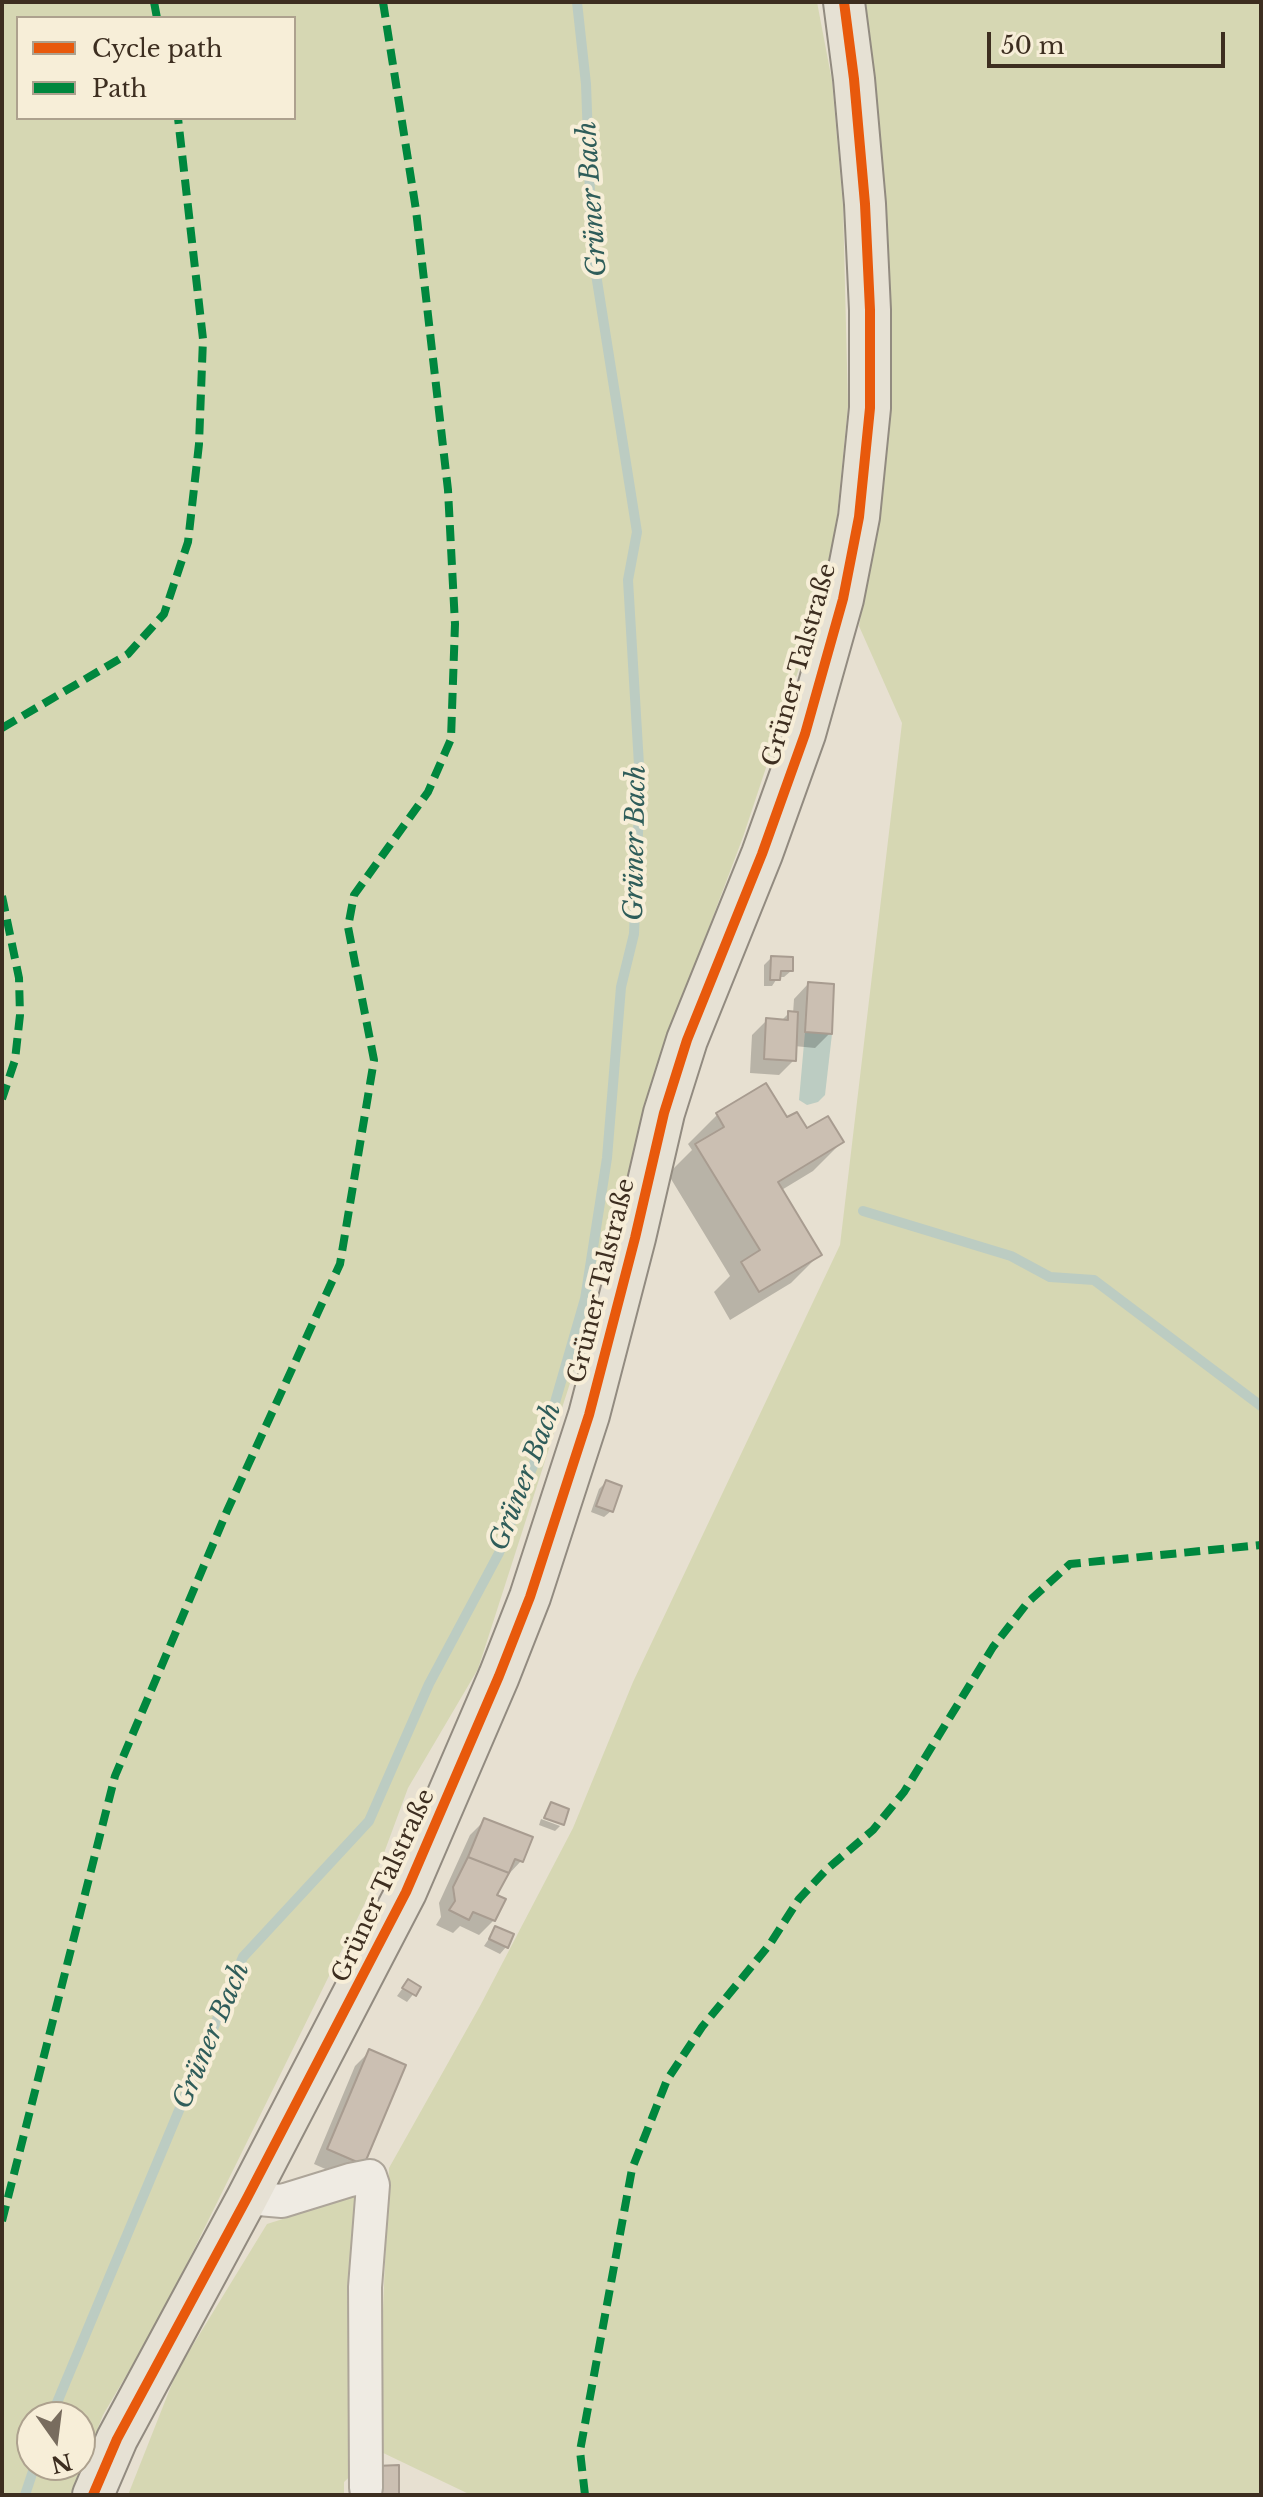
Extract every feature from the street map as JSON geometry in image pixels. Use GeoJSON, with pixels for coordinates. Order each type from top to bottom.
{"type":"FeatureCollection","features":[{"type":"Feature","properties":{"kind":"main road","name":"Grüner Talstraße"},"geometry":{"type":"LineString","coordinates":[[93,2495],[117,2439],[406,1892],[443,1811],[530,1597],[589,1415],[664,1113],[687,1040],[762,854],[805,734],[843,599],[859,517],[870,408],[865,204],[844,2]]}},
{"type":"Feature","properties":{"kind":"lane"},"geometry":{"type":"LineString","coordinates":[[247,2198],[282,2201],[370,2176],[373,2185],[365,2287],[366,2488]]}},
{"type":"Feature","properties":{"kind":"green space"},"geometry":{"type":"Polygon","coordinates":[[[2,2],[817,2],[832,81],[843,206],[848,406],[837,516],[823,596],[743,837],[697,959],[606,1242],[572,1377],[478,1669],[408,1788],[367,1899],[160,2318],[103,2415],[96,2433],[96,2401],[16,2401],[16,2481],[77,2481],[72,2495],[2,2495],[2,2]]]}},
{"type":"Feature","properties":{"kind":"green space"},"geometry":{"type":"Polygon","coordinates":[[[863,2],[1261,2],[1261,2495],[471,2495],[377,2450],[389,2168],[480,2006],[573,1828],[633,1682],[840,1245],[902,723],[859,626],[877,519],[863,2]]]}},
{"type":"Feature","properties":{"kind":"green space"},"geometry":{"type":"Polygon","coordinates":[[[368,2192],[347,2287],[356,2471],[344,2482],[344,2495],[128,2495],[177,2371],[267,2224],[368,2192]]]}},
{"type":"Feature","properties":{"kind":"shaded area"},"geometry":{"type":"Polygon","coordinates":[[[805,1032],[832,1034],[825,1095],[818,1102],[807,1105],[799,1100],[805,1032]]]}},
{"type":"Feature","properties":{"kind":"building"},"geometry":{"type":"Polygon","coordinates":[[[771,956],[793,957],[793,971],[781,971],[780,980],[770,980],[771,956]]]}},
{"type":"Feature","properties":{"kind":"building"},"geometry":{"type":"Polygon","coordinates":[[[808,982],[834,984],[832,1034],[805,1032],[808,982]]]}},
{"type":"Feature","properties":{"kind":"building"},"geometry":{"type":"Polygon","coordinates":[[[788,1011],[798,1012],[796,1061],[764,1059],[766,1018],[788,1020],[788,1011]]]}},
{"type":"Feature","properties":{"kind":"building"},"geometry":{"type":"Polygon","coordinates":[[[766,1083],[787,1117],[797,1112],[807,1128],[828,1116],[844,1142],[778,1182],[822,1255],[759,1292],[741,1262],[760,1250],[695,1144],[724,1127],[716,1113],[766,1083]]]}},
{"type":"Feature","properties":{"kind":"building"},"geometry":{"type":"Polygon","coordinates":[[[606,1480],[622,1486],[613,1512],[596,1506],[606,1480]]]}},
{"type":"Feature","properties":{"kind":"building"},"geometry":{"type":"Polygon","coordinates":[[[551,1802],[569,1809],[564,1825],[544,1818],[551,1802]]]}},
{"type":"Feature","properties":{"kind":"building"},"geometry":{"type":"Polygon","coordinates":[[[484,1818],[533,1837],[523,1862],[515,1859],[509,1873],[468,1857],[484,1818]]]}},
{"type":"Feature","properties":{"kind":"building"},"geometry":{"type":"Polygon","coordinates":[[[468,1857],[509,1873],[497,1895],[506,1899],[495,1921],[473,1912],[469,1920],[449,1910],[455,1901],[453,1887],[468,1857]]]}},
{"type":"Feature","properties":{"kind":"building"},"geometry":{"type":"Polygon","coordinates":[[[495,1926],[514,1934],[508,1948],[489,1939],[495,1926]]]}},
{"type":"Feature","properties":{"kind":"building"},"geometry":{"type":"Polygon","coordinates":[[[408,1979],[421,1987],[416,1996],[402,1988],[408,1979]]]}},
{"type":"Feature","properties":{"kind":"building"},"geometry":{"type":"Polygon","coordinates":[[[369,2049],[406,2065],[364,2165],[327,2149],[369,2049]]]}},
{"type":"Feature","properties":{"kind":"building"},"geometry":{"type":"Polygon","coordinates":[[[399,2465],[399,2495],[377,2495],[376,2466],[399,2465]]]}},
{"type":"Feature","properties":{"kind":"waterway","name":"Grüner Bach"},"geometry":{"type":"LineString","coordinates":[[58,2401],[243,1957],[369,1821],[429,1684],[499,1553],[547,1430],[585,1299],[607,1158],[621,987],[634,934],[640,782],[628,580],[637,532],[592,249],[586,84],[577,2]]}},
{"type":"Feature","properties":{"kind":"waterway"},"geometry":{"type":"LineString","coordinates":[[863,1211],[1011,1256],[1050,1277],[1094,1280],[1261,1406]]}},
{"type":"Feature","properties":{"kind":"waterway","name":"Grüner Bach"},"geometry":{"type":"LineString","coordinates":[[25,2495],[30,2481]]}},
{"type":"Feature","properties":{"kind":"marked path"},"geometry":{"type":"LineString","coordinates":[[154,2],[157,16]]}},
{"type":"Feature","properties":{"kind":"marked path"},"geometry":{"type":"LineString","coordinates":[[2,2221],[115,1776],[227,1511],[340,1264],[374,1060],[348,927],[354,895],[428,792],[451,739],[455,624],[448,490],[416,210],[383,2]]}},
{"type":"Feature","properties":{"kind":"marked path"},"geometry":{"type":"LineString","coordinates":[[2,728],[128,654],[164,614],[188,542],[199,444],[203,339],[178,120]]}},
{"type":"Feature","properties":{"kind":"marked path"},"geometry":{"type":"LineString","coordinates":[[2,896],[19,978],[20,1015],[15,1060],[2,1099]]}},
{"type":"Feature","properties":{"kind":"marked path"},"geometry":{"type":"LineString","coordinates":[[585,2495],[580,2451],[632,2169],[667,2080],[702,2027],[770,1944],[799,1899],[826,1870],[873,1830],[904,1792],[993,1647],[1028,1602],[1070,1564],[1261,1545]]}},
{"type":"Feature","properties":{"kind":"cycle path"},"geometry":{"type":"LineString","coordinates":[[93,2495],[117,2439],[406,1892],[499,1676],[530,1597],[589,1415],[664,1113],[687,1040],[762,854],[805,734],[843,599],[859,517],[870,408],[870,310],[865,204],[844,2]]}}]}
